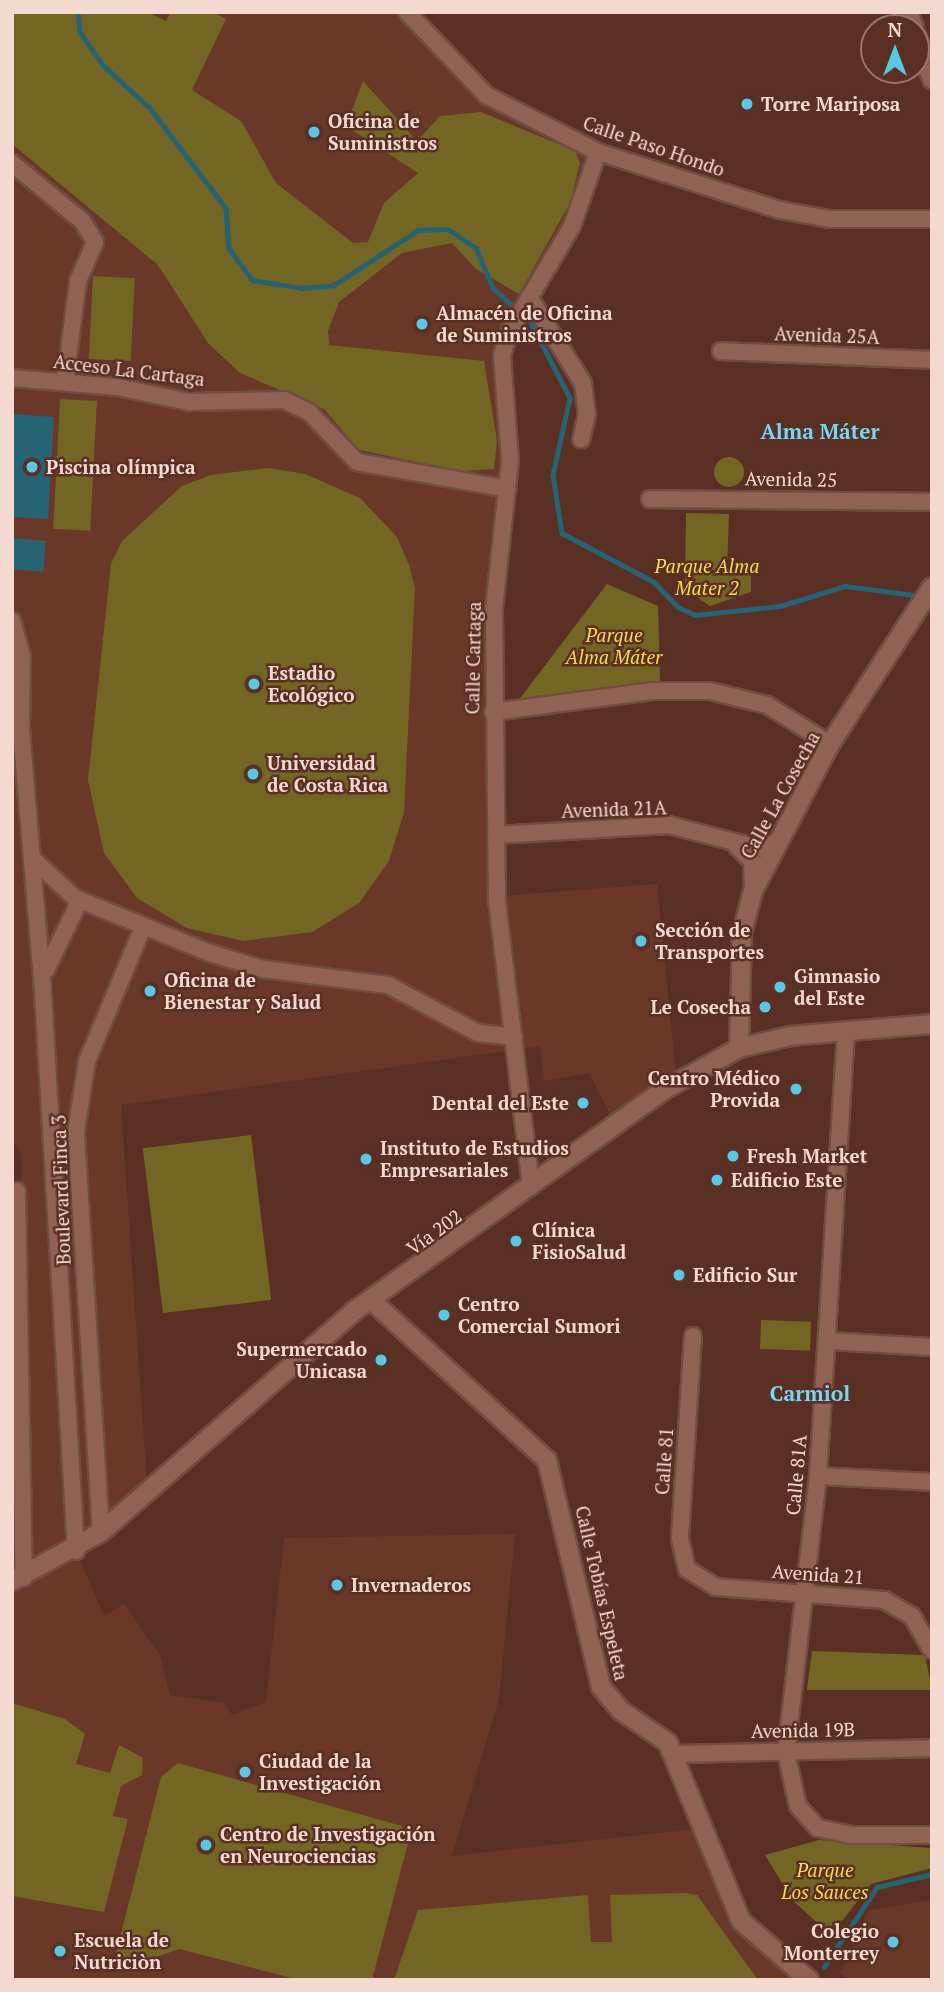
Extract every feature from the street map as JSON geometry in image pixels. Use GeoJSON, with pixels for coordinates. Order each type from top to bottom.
{"type":"FeatureCollection","features":[{"type":"Feature","properties":{"kind":"street","name":"Calle Paso Hondo"},"geometry":{"type":"LineString","coordinates":[[407,12],[486,95],[598,152],[779,210],[830,219],[932,219]]}},
{"type":"Feature","properties":{"kind":"street","name":"Calle Cartaga"},"geometry":{"type":"LineString","coordinates":[[531,1186],[514,1037],[496,835],[492,712],[494,608],[508,489],[502,355],[529,297],[572,226],[598,152]]}},
{"type":"Feature","properties":{"kind":"street"},"geometry":{"type":"LineString","coordinates":[[12,163],[83,222],[95,242],[78,281],[65,381]]}},
{"type":"Feature","properties":{"kind":"street"},"geometry":{"type":"LineString","coordinates":[[529,297],[583,383],[587,414],[581,439]]}},
{"type":"Feature","properties":{"kind":"street","name":"Avenida 25A"},"geometry":{"type":"LineString","coordinates":[[721,351],[932,360]]}},
{"type":"Feature","properties":{"kind":"street","name":"Acceso La Cartaga"},"geometry":{"type":"LineString","coordinates":[[12,378],[65,381],[189,402],[284,400],[309,412],[357,462],[508,489]]}},
{"type":"Feature","properties":{"kind":"street","name":"Avenida 25"},"geometry":{"type":"LineString","coordinates":[[650,499],[932,502]]}},
{"type":"Feature","properties":{"kind":"street","name":"Calle La Cosecha"},"geometry":{"type":"LineString","coordinates":[[739,1048],[743,933],[753,891],[775,843],[830,744],[932,587]]}},
{"type":"Feature","properties":{"kind":"street","name":"Boulevard Finca 3"},"geometry":{"type":"LineString","coordinates":[[12,621],[21,643],[20,729],[43,984],[76,1551]]}},
{"type":"Feature","properties":{"kind":"street"},"geometry":{"type":"LineString","coordinates":[[492,712],[653,691],[710,691],[767,705],[830,744]]}},
{"type":"Feature","properties":{"kind":"street","name":"Avenida 21A"},"geometry":{"type":"LineString","coordinates":[[496,835],[669,825],[758,848],[775,843]]}},
{"type":"Feature","properties":{"kind":"street"},"geometry":{"type":"LineString","coordinates":[[733,842],[752,861],[753,891]]}},
{"type":"Feature","properties":{"kind":"street"},"geometry":{"type":"LineString","coordinates":[[33,857],[45,877],[80,900],[143,927],[263,968],[388,985],[478,1033],[514,1037]]}},
{"type":"Feature","properties":{"kind":"street","name":"Boulevard Finca 3"},"geometry":{"type":"LineString","coordinates":[[43,984],[53,945],[80,900]]}},
{"type":"Feature","properties":{"kind":"street","name":"Boulevard Finca 3"},"geometry":{"type":"LineString","coordinates":[[101,1532],[76,1130],[87,1061],[143,927]]}},
{"type":"Feature","properties":{"kind":"street","name":"Vía 202"},"geometry":{"type":"LineString","coordinates":[[18,1579],[76,1551],[101,1532],[372,1301],[614,1122],[739,1048],[846,1031],[932,1024]]}},
{"type":"Feature","properties":{"kind":"street","name":"Calle 81A"},"geometry":{"type":"LineString","coordinates":[[846,1031],[818,1476],[786,1752],[798,1806],[818,1828],[932,1835]]}},
{"type":"Feature","properties":{"kind":"street"},"geometry":{"type":"LineString","coordinates":[[17,1191],[18,1579]]}},
{"type":"Feature","properties":{"kind":"street","name":"Calle Tobías Espeleta"},"geometry":{"type":"LineString","coordinates":[[372,1301],[547,1460],[601,1687],[675,1754],[741,1921],[809,1980]]}},
{"type":"Feature","properties":{"kind":"street","name":"Calle 81"},"geometry":{"type":"LineString","coordinates":[[693,1336],[680,1539],[687,1569],[700,1582]]}},
{"type":"Feature","properties":{"kind":"street"},"geometry":{"type":"LineString","coordinates":[[828,1341],[932,1347]]}},
{"type":"Feature","properties":{"kind":"street"},"geometry":{"type":"LineString","coordinates":[[818,1476],[932,1482]]}},
{"type":"Feature","properties":{"kind":"street","name":"Avenida 21"},"geometry":{"type":"LineString","coordinates":[[700,1582],[884,1600],[900,1606],[922,1631],[932,1650]]}},
{"type":"Feature","properties":{"kind":"street","name":"Avenida 19B"},"geometry":{"type":"LineString","coordinates":[[675,1754],[932,1748]]}},
{"type":"Feature","properties":{"kind":"shaded area","name":"Universidad de Costa Rica"},"geometry":{"type":"Polygon","coordinates":[[[12,12],[407,12],[486,95],[598,152],[572,226],[510,330],[494,608],[503,896],[657,884],[677,1083],[614,1122],[589,1073],[544,1081],[540,1046],[121,1105],[147,1485],[70,1545],[29,1566],[21,1153],[12,1140],[12,12]]]}},
{"type":"Feature","properties":{"kind":"shaded area","name":"Ciudad de la Investigación"},"geometry":{"type":"Polygon","coordinates":[[[515,1534],[499,1699],[452,1856],[705,1828],[741,1921],[809,1980],[12,1980],[12,1590],[79,1558],[104,1616],[124,1604],[160,1655],[170,1695],[224,1703],[232,1715],[266,1702],[284,1538],[515,1534]]]}},
{"type":"Feature","properties":{"kind":"shaded area","name":"Colegio Monterrey"},"geometry":{"type":"Polygon","coordinates":[[[932,1900],[932,1980],[851,1980],[840,1974],[868,1910],[932,1900]]]}},
{"type":"Feature","properties":{"kind":"green space"},"geometry":{"type":"Polygon","coordinates":[[[12,12],[147,12],[166,21],[171,12],[213,12],[226,19],[192,90],[241,121],[276,183],[353,243],[368,242],[384,203],[418,173],[346,126],[363,81],[417,141],[440,116],[481,112],[575,151],[580,163],[570,203],[519,294],[476,269],[452,243],[402,253],[339,302],[328,331],[329,345],[484,361],[497,441],[494,469],[462,471],[359,450],[324,409],[240,373],[208,343],[158,265],[12,144],[12,12]]]}},
{"type":"Feature","properties":{"kind":"green space"},"geometry":{"type":"Polygon","coordinates":[[[93,276],[135,278],[131,361],[89,359],[93,276]]]}},
{"type":"Feature","properties":{"kind":"green space"},"geometry":{"type":"Polygon","coordinates":[[[60,399],[97,401],[90,531],[53,529],[60,399]]]}},
{"type":"Feature","properties":{"kind":"green space"},"geometry":{"type":"Polygon","coordinates":[[[729,457],[740,461],[744,472],[740,483],[729,487],[718,483],[714,472],[718,461],[729,457]]]}},
{"type":"Feature","properties":{"kind":"green space","name":"Estadio Ecológico"},"geometry":{"type":"Polygon","coordinates":[[[269,468],[305,474],[360,498],[397,537],[409,565],[415,588],[404,812],[389,861],[359,903],[312,932],[243,941],[187,928],[137,898],[104,853],[88,780],[111,564],[122,541],[182,486],[211,475],[269,468]]]}},
{"type":"Feature","properties":{"kind":"green space","name":"Parque Alma Mater 2"},"geometry":{"type":"Polygon","coordinates":[[[686,513],[729,514],[727,569],[751,576],[751,592],[710,606],[685,589],[686,513]]]}},
{"type":"Feature","properties":{"kind":"green space","name":"Parque Alma Máter"},"geometry":{"type":"Polygon","coordinates":[[[607,584],[658,606],[660,683],[518,701],[607,584]]]}},
{"type":"Feature","properties":{"kind":"green space"},"geometry":{"type":"Polygon","coordinates":[[[251,1135],[271,1300],[163,1313],[143,1148],[251,1135]]]}},
{"type":"Feature","properties":{"kind":"green space"},"geometry":{"type":"Polygon","coordinates":[[[761,1320],[811,1322],[810,1351],[760,1349],[761,1320]]]}},
{"type":"Feature","properties":{"kind":"green space"},"geometry":{"type":"Polygon","coordinates":[[[812,1651],[925,1655],[932,1690],[807,1690],[812,1651]]]}},
{"type":"Feature","properties":{"kind":"green space"},"geometry":{"type":"Polygon","coordinates":[[[12,1703],[65,1719],[85,1734],[76,1764],[110,1773],[119,1745],[143,1758],[142,1775],[121,1786],[113,1816],[128,1819],[104,1912],[12,1896],[12,1703]]]}},
{"type":"Feature","properties":{"kind":"green space"},"geometry":{"type":"Polygon","coordinates":[[[178,1763],[402,1826],[408,1843],[372,1980],[300,1980],[179,1949],[129,1967],[114,1961],[161,1777],[178,1763]]]}},
{"type":"Feature","properties":{"kind":"green space","name":"Parque Los Sauces"},"geometry":{"type":"Polygon","coordinates":[[[819,1840],[932,1848],[932,1868],[871,1884],[831,1935],[793,1901],[765,1855],[819,1840]]]}},
{"type":"Feature","properties":{"kind":"green space"},"geometry":{"type":"Polygon","coordinates":[[[588,1895],[591,1942],[612,1942],[610,1895],[697,1895],[758,1980],[394,1980],[418,1910],[588,1895]]]}},
{"type":"Feature","properties":{"kind":"water","name":"Piscina olímpica"},"geometry":{"type":"Polygon","coordinates":[[[12,414],[54,417],[48,519],[12,517],[12,414]]]}},
{"type":"Feature","properties":{"kind":"water"},"geometry":{"type":"Polygon","coordinates":[[[12,538],[46,541],[43,572],[12,569],[12,538]]]}},
{"type":"Feature","properties":{"kind":"waterway"},"geometry":{"type":"LineString","coordinates":[[78,12],[80,32],[103,65],[150,108],[226,208],[229,248],[252,280],[302,288],[334,285],[418,230],[448,229],[476,248],[493,288],[530,321],[570,398],[553,475],[562,533],[654,582],[678,607],[695,615],[780,606],[845,586],[913,595]]}},
{"type":"Feature","properties":{"kind":"waterway"},"geometry":{"type":"LineString","coordinates":[[824,1967],[877,1887],[932,1874]]}},
{"type":"Feature","properties":{"kind":"place","name":"Torre Mariposa"},"geometry":{"type":"Point","coordinates":[747,104]}},
{"type":"Feature","properties":{"kind":"place","name":"Oficina de Suministros"},"geometry":{"type":"Point","coordinates":[314,132]}},
{"type":"Feature","properties":{"kind":"place","name":"Almacén de Oficina de Suministros"},"geometry":{"type":"Point","coordinates":[422,324]}},
{"type":"Feature","properties":{"kind":"place","name":"Piscina olímpica"},"geometry":{"type":"Point","coordinates":[32,467]}},
{"type":"Feature","properties":{"kind":"place","name":"Estadio Ecológico"},"geometry":{"type":"Point","coordinates":[254,684]}},
{"type":"Feature","properties":{"kind":"place","name":"Universidad de Costa Rica"},"geometry":{"type":"Point","coordinates":[253,774]}},
{"type":"Feature","properties":{"kind":"place","name":"Sección de Transportes"},"geometry":{"type":"Point","coordinates":[641,941]}},
{"type":"Feature","properties":{"kind":"place","name":"Gimnasio del Este"},"geometry":{"type":"Point","coordinates":[780,987]}},
{"type":"Feature","properties":{"kind":"place","name":"Oficina de Bienestar y Salud"},"geometry":{"type":"Point","coordinates":[150,991]}},
{"type":"Feature","properties":{"kind":"place","name":"Le Cosecha"},"geometry":{"type":"Point","coordinates":[765,1007]}},
{"type":"Feature","properties":{"kind":"place","name":"Centro Médico Provida"},"geometry":{"type":"Point","coordinates":[796,1089]}},
{"type":"Feature","properties":{"kind":"place","name":"Dental del Este"},"geometry":{"type":"Point","coordinates":[583,1103]}},
{"type":"Feature","properties":{"kind":"place","name":"Fresh Market"},"geometry":{"type":"Point","coordinates":[733,1156]}},
{"type":"Feature","properties":{"kind":"place","name":"Instituto de Estudios Empresariales"},"geometry":{"type":"Point","coordinates":[366,1159]}},
{"type":"Feature","properties":{"kind":"place","name":"Edificio Este"},"geometry":{"type":"Point","coordinates":[717,1180]}},
{"type":"Feature","properties":{"kind":"place","name":"Clínica FisioSalud"},"geometry":{"type":"Point","coordinates":[516,1241]}},
{"type":"Feature","properties":{"kind":"place","name":"Edificio Sur"},"geometry":{"type":"Point","coordinates":[679,1275]}},
{"type":"Feature","properties":{"kind":"place","name":"Centro Comercial Sumori"},"geometry":{"type":"Point","coordinates":[444,1315]}},
{"type":"Feature","properties":{"kind":"place","name":"Supermercado Unicasa"},"geometry":{"type":"Point","coordinates":[381,1360]}},
{"type":"Feature","properties":{"kind":"place","name":"Invernaderos"},"geometry":{"type":"Point","coordinates":[337,1585]}},
{"type":"Feature","properties":{"kind":"place","name":"Ciudad de la Investigación"},"geometry":{"type":"Point","coordinates":[245,1772]}},
{"type":"Feature","properties":{"kind":"place","name":"Centro de Investigación en Neurociencias"},"geometry":{"type":"Point","coordinates":[206,1845]}},
{"type":"Feature","properties":{"kind":"place","name":"Colegio Monterrey"},"geometry":{"type":"Point","coordinates":[893,1942]}},
{"type":"Feature","properties":{"kind":"place","name":"Escuela de Nutriciòn"},"geometry":{"type":"Point","coordinates":[60,1951]}},
{"type":"Feature","properties":{"kind":"district","name":"Alma Máter"},"geometry":{"type":"Point","coordinates":[820,431]}},
{"type":"Feature","properties":{"kind":"district","name":"Carmiol"},"geometry":{"type":"Point","coordinates":[810,1393]}}]}
